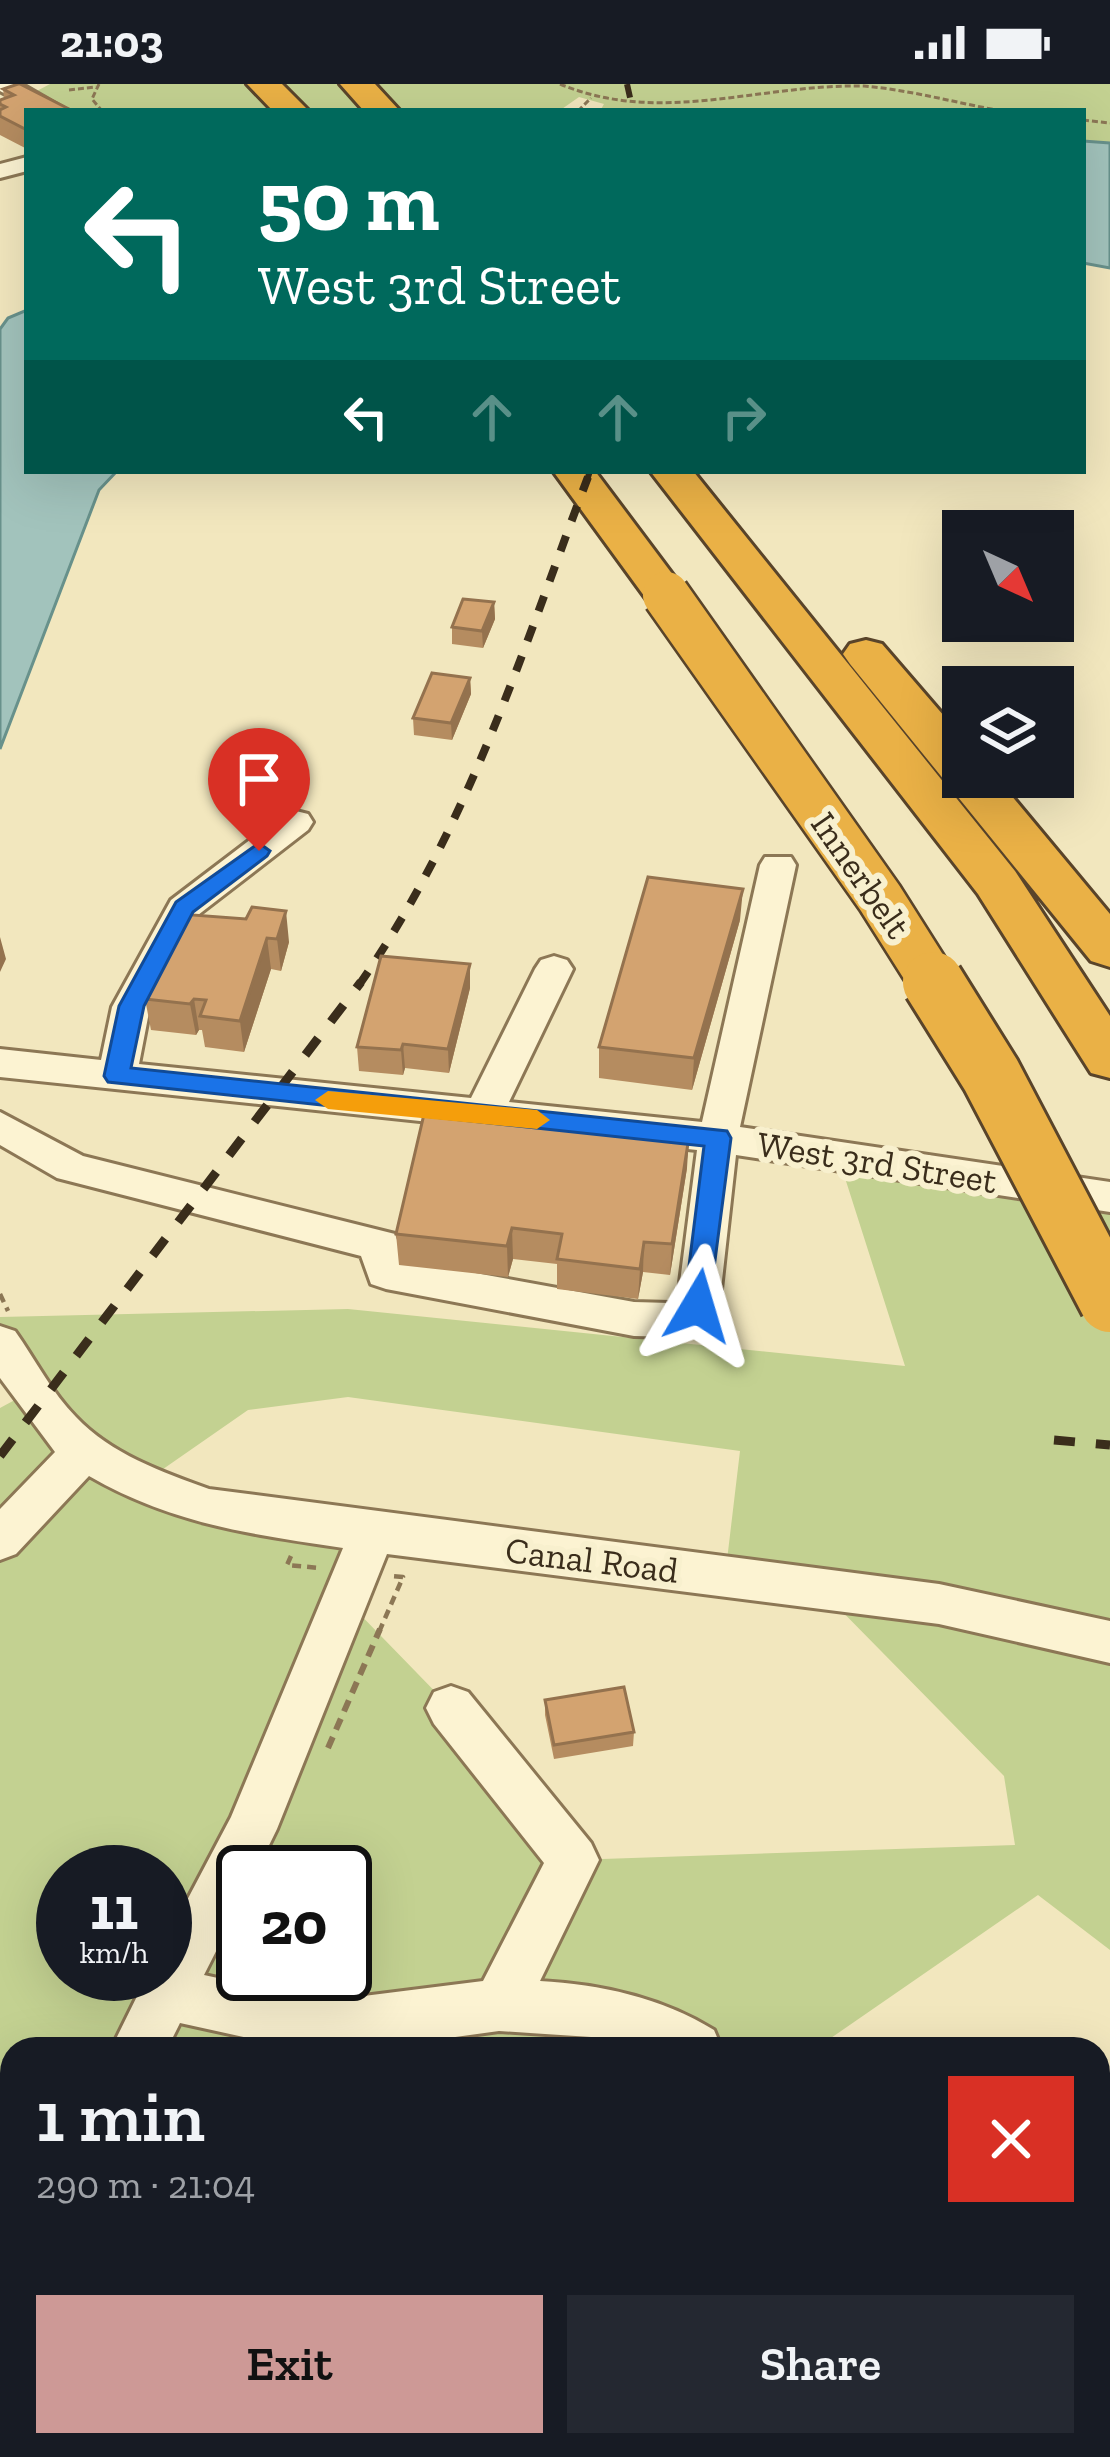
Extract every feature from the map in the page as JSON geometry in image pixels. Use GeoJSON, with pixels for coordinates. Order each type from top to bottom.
{"type":"FeatureCollection","features":[{"type":"Feature","properties":{"kind":"highway"},"geometry":{"type":"LineString","coordinates":[[263,84],[289,108]]}},
{"type":"Feature","properties":{"kind":"highway"},"geometry":{"type":"LineString","coordinates":[[356,84],[380,108]]}},
{"type":"Feature","properties":{"kind":"highway","name":"Innerbelt"},"geometry":{"type":"LineString","coordinates":[[576,474],[880,898],[991,1076],[1110,1302]]}},
{"type":"Feature","properties":{"kind":"highway"},"geometry":{"type":"LineString","coordinates":[[673,474],[997,883],[1110,1059]]}},
{"type":"Feature","properties":{"kind":"highway"},"geometry":{"type":"LineString","coordinates":[[714,474],[942,743]]}},
{"type":"Feature","properties":{"kind":"highway"},"geometry":{"type":"LineString","coordinates":[[987,798],[1110,949]]}},
{"type":"Feature","properties":{"kind":"highway"},"geometry":{"type":"LineString","coordinates":[[1066,989],[1110,1038]]}},
{"type":"Feature","properties":{"kind":"street"},"geometry":{"type":"LineString","coordinates":[[11,88],[62,101]]}},
{"type":"Feature","properties":{"kind":"street"},"geometry":{"type":"LineString","coordinates":[[0,171],[16,151]]}},
{"type":"Feature","properties":{"kind":"street"},"geometry":{"type":"LineString","coordinates":[[117,1076],[131,1006],[184,908],[296,822]]}},
{"type":"Feature","properties":{"kind":"street"},"geometry":{"type":"LineString","coordinates":[[0,1126],[71,1168],[380,1245],[386,1273],[634,1319],[677,1320],[698,1306],[718,1138],[778,865]]}},
{"type":"Feature","properties":{"kind":"street"},"geometry":{"type":"LineString","coordinates":[[486,1114],[494,1083],[554,969]]}},
{"type":"Feature","properties":{"kind":"street","name":"West 3rd Street"},"geometry":{"type":"LineString","coordinates":[[0,1063],[718,1138],[1110,1198]]}},
{"type":"Feature","properties":{"kind":"street","name":"Canal Road"},"geometry":{"type":"LineString","coordinates":[[2,1346],[45,1411],[84,1450],[142,1484],[208,1508],[939,1604],[1110,1642]]}},
{"type":"Feature","properties":{"kind":"street"},"geometry":{"type":"LineString","coordinates":[[0,1540],[84,1450]]}},
{"type":"Feature","properties":{"kind":"street"},"geometry":{"type":"LineString","coordinates":[[192,1947],[251,1828],[372,1533]]}},
{"type":"Feature","properties":{"kind":"street"},"geometry":{"type":"LineString","coordinates":[[451,1708],[573,1860],[499,2005]]}},
{"type":"Feature","properties":{"kind":"street"},"geometry":{"type":"LineString","coordinates":[[192,1999],[324,2029],[499,2005],[591,2010],[674,2037]]}},
{"type":"Feature","properties":{"kind":"street"},"geometry":{"type":"LineString","coordinates":[[145,2037],[165,2001]]}},
{"type":"Feature","properties":{"kind":"path"},"geometry":{"type":"LineString","coordinates":[[560,84],[591,97],[650,105],[771,87],[864,85],[986,108]]}},
{"type":"Feature","properties":{"kind":"path"},"geometry":{"type":"LineString","coordinates":[[62,101],[98,86]]}},
{"type":"Feature","properties":{"kind":"path"},"geometry":{"type":"LineString","coordinates":[[581,108],[591,97]]}},
{"type":"Feature","properties":{"kind":"path"},"geometry":{"type":"LineString","coordinates":[[326,1752],[403,1577]]}},
{"type":"Feature","properties":{"kind":"green space"},"geometry":{"type":"Polygon","coordinates":[[[50,84],[1110,84],[1110,143],[1086,141],[1086,108],[602,108],[604,104],[579,97],[563,108],[64,108],[35,92],[50,84]]]}},
{"type":"Feature","properties":{"kind":"green space"},"geometry":{"type":"Polygon","coordinates":[[[838,1156],[1110,1197],[1110,1950],[1038,1895],[832,2037],[0,2037],[0,1408],[24,1395],[0,1343],[0,1317],[348,1309],[905,1366],[838,1156]],[[348,1397],[248,1410],[143,1483],[372,1533],[347,1601],[451,1708],[573,1860],[1015,1845],[1004,1776],[820,1589],[725,1577],[740,1451],[348,1397]]]}},
{"type":"Feature","properties":{"kind":"water"},"geometry":{"type":"Polygon","coordinates":[[[1086,141],[1110,143],[1110,268],[1086,264],[1086,141]]]}},
{"type":"Feature","properties":{"kind":"water"},"geometry":{"type":"Polygon","coordinates":[[[24,311],[24,474],[114,474],[99,490],[0,749],[0,329],[8,318],[24,311]]]}},
{"type":"Feature","properties":{"kind":"building"},"geometry":{"type":"Polygon","coordinates":[[[18,84],[67,108],[24,108],[24,128],[0,116],[6,107],[0,100],[14,95],[3,89],[18,84]]]}},
{"type":"Feature","properties":{"kind":"building"},"geometry":{"type":"Polygon","coordinates":[[[463,599],[494,602],[482,631],[452,627],[463,599]]]}},
{"type":"Feature","properties":{"kind":"building"},"geometry":{"type":"Polygon","coordinates":[[[432,673],[470,678],[451,723],[413,718],[432,673]]]}},
{"type":"Feature","properties":{"kind":"building"},"geometry":{"type":"Polygon","coordinates":[[[648,877],[743,889],[694,1058],[599,1047],[648,877]]]}},
{"type":"Feature","properties":{"kind":"building"},"geometry":{"type":"Polygon","coordinates":[[[252,907],[286,911],[277,939],[267,938],[240,1021],[200,1016],[206,1000],[194,999],[190,1004],[145,999],[180,914],[246,919],[252,907]]]}},
{"type":"Feature","properties":{"kind":"building"},"geometry":{"type":"Polygon","coordinates":[[[381,956],[470,964],[448,1049],[403,1044],[401,1050],[357,1047],[381,956]]]}},
{"type":"Feature","properties":{"kind":"building"},"geometry":{"type":"Polygon","coordinates":[[[425,1110],[689,1137],[672,1244],[644,1242],[640,1269],[557,1259],[562,1234],[512,1228],[507,1246],[396,1234],[425,1110]]]}},
{"type":"Feature","properties":{"kind":"building"},"geometry":{"type":"Polygon","coordinates":[[[624,1687],[634,1732],[554,1745],[545,1700],[624,1687]]]}},
{"type":"Feature","properties":{"kind":"railway"},"geometry":{"type":"LineString","coordinates":[[627,84],[632,108]]}},
{"type":"Feature","properties":{"kind":"railway"},"geometry":{"type":"LineString","coordinates":[[361,983],[397,926],[462,802],[588,477]]}},
{"type":"Feature","properties":{"kind":"railway"},"geometry":{"type":"LineString","coordinates":[[0,1456],[361,983]]}},
{"type":"Feature","properties":{"kind":"railway"},"geometry":{"type":"LineString","coordinates":[[1054,1440],[1110,1445]]}},
{"type":"Feature","properties":{"kind":"slow traffic"},"geometry":{"type":"LineString","coordinates":[[328,1100],[537,1120]]}},
{"type":"Feature","properties":{"kind":"route"},"geometry":{"type":"LineString","coordinates":[[259,851],[184,908],[131,1006],[117,1076],[718,1138],[698,1306]]}}]}
